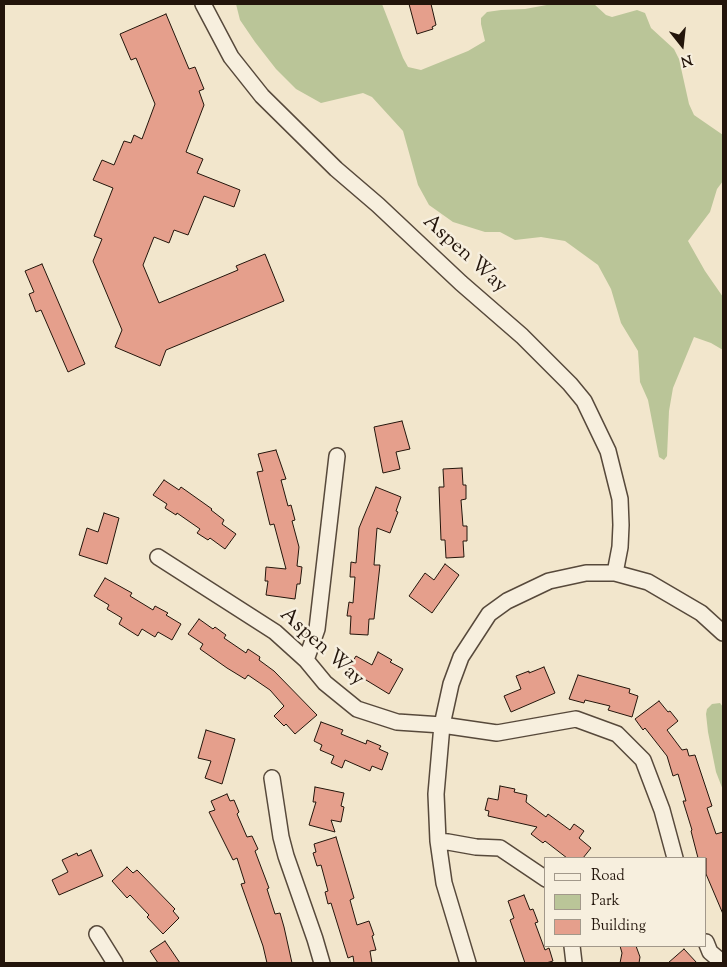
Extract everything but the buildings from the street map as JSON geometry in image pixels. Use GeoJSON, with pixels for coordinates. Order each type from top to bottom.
{"type":"FeatureCollection","features":[{"type":"Feature","properties":{"kind":"street","name":"Aspen Way"},"geometry":{"type":"LineString","coordinates":[[203,4],[231,57],[262,96],[336,169],[522,336],[570,384],[584,402],[608,451],[620,499],[620,547],[615,573]]}},
{"type":"Feature","properties":{"kind":"street"},"geometry":{"type":"LineString","coordinates":[[306,660],[317,629],[336,456]]}},
{"type":"Feature","properties":{"kind":"street","name":"Aspen Way"},"geometry":{"type":"LineString","coordinates":[[158,557],[276,632],[306,660],[325,683],[357,709],[397,722],[442,724],[497,733],[576,719],[616,734],[642,760],[662,810],[675,857]]}},
{"type":"Feature","properties":{"kind":"street"},"geometry":{"type":"LineString","coordinates":[[468,963],[444,883],[438,842],[436,794],[442,724],[451,684],[461,657],[489,614],[507,601],[549,581],[586,574],[615,573],[648,582],[701,613],[723,633]]}},
{"type":"Feature","properties":{"kind":"street"},"geometry":{"type":"LineString","coordinates":[[272,778],[281,837],[286,856],[322,963]]}},
{"type":"Feature","properties":{"kind":"street"},"geometry":{"type":"LineString","coordinates":[[438,842],[500,848],[544,878]]}},
{"type":"Feature","properties":{"kind":"street"},"geometry":{"type":"LineString","coordinates":[[97,934],[115,963]]}},
{"type":"Feature","properties":{"kind":"street"},"geometry":{"type":"LineString","coordinates":[[707,944],[710,952],[723,963]]}},
{"type":"Feature","properties":{"kind":"street"},"geometry":{"type":"LineString","coordinates":[[572,947],[574,963]]}},
{"type":"Feature","properties":{"kind":"green space"},"geometry":{"type":"Polygon","coordinates":[[[236,4],[382,4],[408,67],[421,70],[468,51],[485,41],[481,18],[487,12],[525,9],[552,4],[594,4],[606,15],[612,17],[637,10],[645,13],[651,28],[674,49],[679,59],[689,104],[694,115],[723,135],[723,181],[717,189],[710,212],[688,241],[723,297],[723,350],[694,337],[673,388],[669,411],[667,456],[664,460],[659,457],[648,400],[640,382],[638,351],[621,323],[611,289],[598,265],[565,241],[541,237],[515,240],[500,232],[485,232],[453,222],[429,205],[418,185],[403,131],[372,97],[363,93],[321,103],[296,89],[276,69],[255,42],[240,20],[236,4]]]}},
{"type":"Feature","properties":{"kind":"green space"},"geometry":{"type":"Polygon","coordinates":[[[720,703],[723,707],[723,790],[716,772],[706,714],[707,709],[712,704],[720,703]]]}}]}
